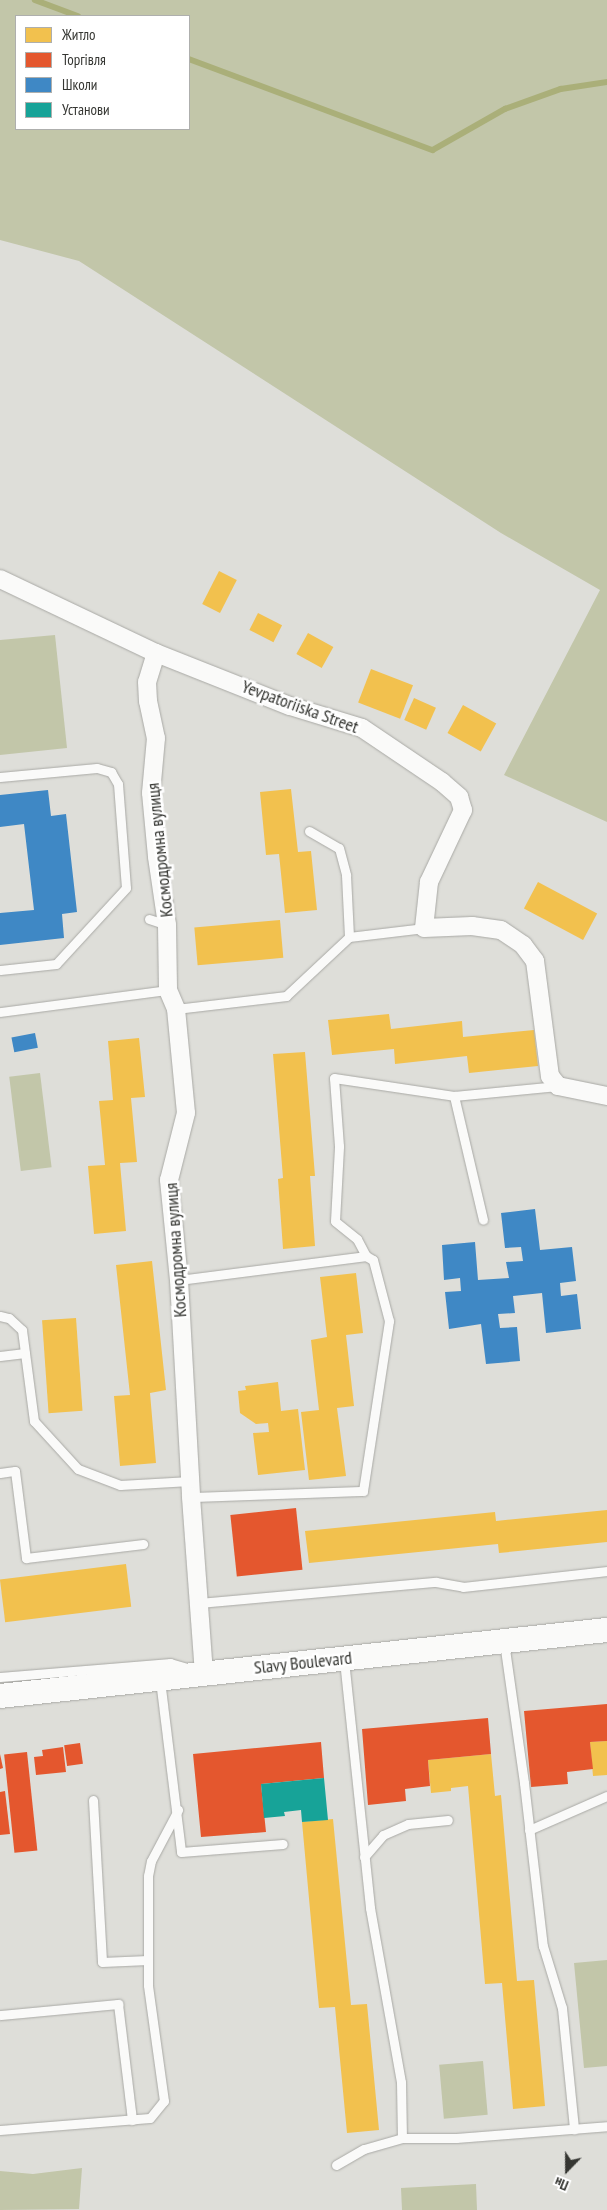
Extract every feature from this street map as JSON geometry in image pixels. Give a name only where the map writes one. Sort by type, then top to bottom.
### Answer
[{"type":"street","name":"Yevpatoriiska Street","points":[[0,579],[156,653],[290,706],[362,728],[442,782],[459,797],[463,810],[429,882],[424,928]]},
{"type":"street","name":"Космодромна вулиця","points":[[156,653],[147,682],[148,701],[156,738],[151,793],[167,925],[168,990],[176,1009],[186,1113],[169,1180],[179,1280],[190,1489],[204,1674]]},
{"type":"street","points":[[424,928],[472,926],[501,930],[523,945],[535,960],[550,1076],[558,1086],[607,1096]]},
{"type":"street","name":"Slavy Boulevard","points":[[0,1696],[607,1630]]},
{"type":"lane","points":[[0,777],[97,768],[111,772],[118,784],[126,888],[56,964],[0,970]]},
{"type":"lane","points":[[309,831],[339,848],[346,874],[349,938]]},
{"type":"lane","points":[[149,919],[167,925]]},
{"type":"lane","points":[[176,1009],[286,996],[349,938],[424,928]]},
{"type":"lane","points":[[0,1012],[168,990]]},
{"type":"lane","points":[[0,1316],[9,1318],[22,1330],[34,1421],[78,1469],[120,1485],[190,1489],[363,1491],[389,1321],[373,1260],[366,1256],[357,1239],[335,1221],[339,1146],[334,1078],[454,1096],[558,1086]]},
{"type":"lane","points":[[454,1096],[483,1220]]},
{"type":"lane","points":[[179,1280],[366,1256]]},
{"type":"lane","points":[[0,1356],[25,1353]]},
{"type":"lane","points":[[0,1473],[15,1471],[26,1558],[143,1544]]},
{"type":"lane","points":[[199,1603],[436,1582],[463,1587],[607,1571]]},
{"type":"lane","points":[[504,1642],[543,1946],[562,2008],[574,2129]]},
{"type":"lane","points":[[344,1659],[370,1908],[401,2082],[402,2138]]},
{"type":"lane","points":[[0,1677],[170,1663],[204,1674]]},
{"type":"lane","points":[[160,1678],[182,1852],[283,1844]]},
{"type":"lane","points":[[529,1830],[607,1796]]},
{"type":"lane","points":[[93,1800],[102,1962],[148,1960]]},
{"type":"lane","points":[[0,2130],[150,2118],[164,2100],[148,1985],[148,1876],[151,1861],[178,1810]]},
{"type":"lane","points":[[364,1857],[383,1835],[392,1831],[408,1824],[448,1820]]},
{"type":"lane","points":[[0,2015],[118,2004],[132,2120]]},
{"type":"lane","points":[[336,2165],[364,2149],[402,2138],[456,2138],[607,2126]]},
{"type":"green space","points":[[0,0],[607,0],[607,822],[504,775],[600,590],[501,533],[79,261],[0,240]]},
{"type":"green space","points":[[55,635],[67,748],[0,755],[0,640]]},
{"type":"green space","points":[[40,1073],[52,1167],[21,1171],[9,1077]]},
{"type":"green space","points":[[607,1960],[607,2066],[584,2068],[574,1963]]},
{"type":"green space","points":[[483,2061],[488,2115],[444,2119],[439,2065]]},
{"type":"green space","points":[[82,2168],[79,2209],[0,2210],[0,2171],[33,2174]]},
{"type":"green space","points":[[476,2184],[477,2210],[402,2210],[401,2188]]},
{"type":"building: Житло","points":[[219,571],[237,580],[220,613],[202,604]]},
{"type":"building: Житло","points":[[258,613],[282,625],[273,642],[249,630]]},
{"type":"building: Житло","points":[[308,633],[333,647],[322,668],[296,654]]},
{"type":"building: Житло","points":[[371,669],[413,685],[400,719],[358,703]]},
{"type":"building: Житло","points":[[414,698],[436,708],[426,730],[404,720]]},
{"type":"building: Житло","points":[[463,705],[496,723],[481,751],[447,733]]},
{"type":"building: Житло","points":[[291,789],[298,852],[311,851],[317,910],[285,913],[279,854],[266,855],[260,792]]},
{"type":"building: Житло","points":[[538,882],[597,913],[583,940],[524,908]]},
{"type":"building: Житло","points":[[280,920],[283,958],[198,965],[194,927]]},
{"type":"building: Житло","points":[[389,1014],[391,1029],[462,1021],[463,1037],[534,1030],[538,1066],[469,1073],[467,1056],[395,1064],[394,1049],[332,1055],[328,1020]]},
{"type":"building: Житло","points":[[139,1038],[145,1097],[131,1098],[137,1162],[120,1163],[126,1231],[94,1234],[88,1166],[105,1165],[99,1101],[113,1100],[108,1041]]},
{"type":"building: Житло","points":[[305,1052],[315,1176],[310,1176],[315,1246],[283,1249],[278,1179],[283,1178],[273,1054]]},
{"type":"building: Житло","points":[[152,1261],[166,1390],[150,1393],[156,1463],[120,1466],[114,1396],[130,1395],[116,1265]]},
{"type":"building: Житло","points":[[356,1273],[363,1333],[346,1335],[354,1406],[337,1408],[346,1476],[309,1480],[301,1412],[319,1410],[311,1340],[327,1337],[320,1277]]},
{"type":"building: Житло","points":[[76,1318],[82,1411],[49,1413],[42,1320]]},
{"type":"building: Житло","points":[[278,1382],[281,1411],[298,1409],[305,1470],[258,1475],[253,1433],[269,1432],[268,1423],[256,1424],[240,1413],[238,1391],[246,1390],[245,1386]]},
{"type":"building: Житло","points":[[607,1510],[607,1542],[499,1553],[498,1544],[309,1563],[305,1531],[495,1512],[496,1521]]},
{"type":"building: Житло","points":[[126,1564],[131,1607],[5,1622],[0,1579]]},
{"type":"building: Житло","points":[[607,1741],[607,1775],[593,1776],[590,1742]]},
{"type":"building: Житло","points":[[491,1754],[495,1796],[501,1795],[517,1981],[534,1980],[545,2106],[513,2109],[502,1983],[485,1984],[468,1786],[451,1788],[451,1791],[431,1793],[428,1760]]},
{"type":"building: Житло","points":[[333,1819],[351,2005],[367,2004],[379,2130],[347,2133],[335,2007],[319,2008],[302,1822]]},
{"type":"building: Торгівля","points":[[296,1508],[302,1570],[237,1577],[230,1515]]},
{"type":"building: Торгівля","points":[[607,1704],[607,1741],[590,1742],[593,1769],[567,1772],[568,1784],[531,1787],[524,1711]]},
{"type":"building: Торгівля","points":[[488,1718],[491,1754],[428,1760],[430,1786],[405,1789],[406,1801],[368,1805],[362,1729]]},
{"type":"building: Торгівля","points":[[321,1742],[324,1778],[261,1784],[266,1832],[201,1837],[193,1754]]},
{"type":"building: Торгівля","points":[[80,1743],[83,1764],[67,1766],[64,1745]]},
{"type":"building: Торгівля","points":[[63,1747],[66,1772],[36,1775],[34,1757],[43,1756],[42,1750]]},
{"type":"building: Торгівля","points":[[27,1752],[37,1850],[14,1853],[4,1754]]},
{"type":"building: Торгівля","points":[[0,1754],[3,1768],[0,1769]]},
{"type":"building: Торгівля","points":[[5,1791],[10,1834],[0,1835],[0,1792]]},
{"type":"building: Школи","points":[[48,790],[51,816],[66,814],[77,912],[62,914],[64,938],[0,945],[0,913],[34,910],[24,824],[0,827],[0,795]]},
{"type":"building: Школи","points":[[35,1033],[38,1048],[14,1052],[11,1038]]},
{"type":"building: Школи","points":[[535,1209],[540,1250],[572,1247],[576,1281],[560,1283],[561,1296],[577,1294],[581,1329],[546,1333],[542,1293],[513,1296],[515,1313],[498,1314],[500,1328],[517,1327],[520,1361],[486,1364],[481,1324],[449,1329],[445,1292],[461,1291],[460,1278],[444,1280],[442,1245],[475,1242],[478,1280],[509,1278],[506,1262],[523,1261],[521,1247],[505,1248],[501,1213]]},
{"type":"building: Установи","points":[[324,1778],[328,1820],[302,1822],[301,1810],[284,1812],[285,1816],[264,1818],[261,1784]]},
{"type":"waterway","points":[[35,0],[75,15]]},
{"type":"waterway","points":[[190,59],[433,150],[505,109],[561,89],[607,82]]}]
